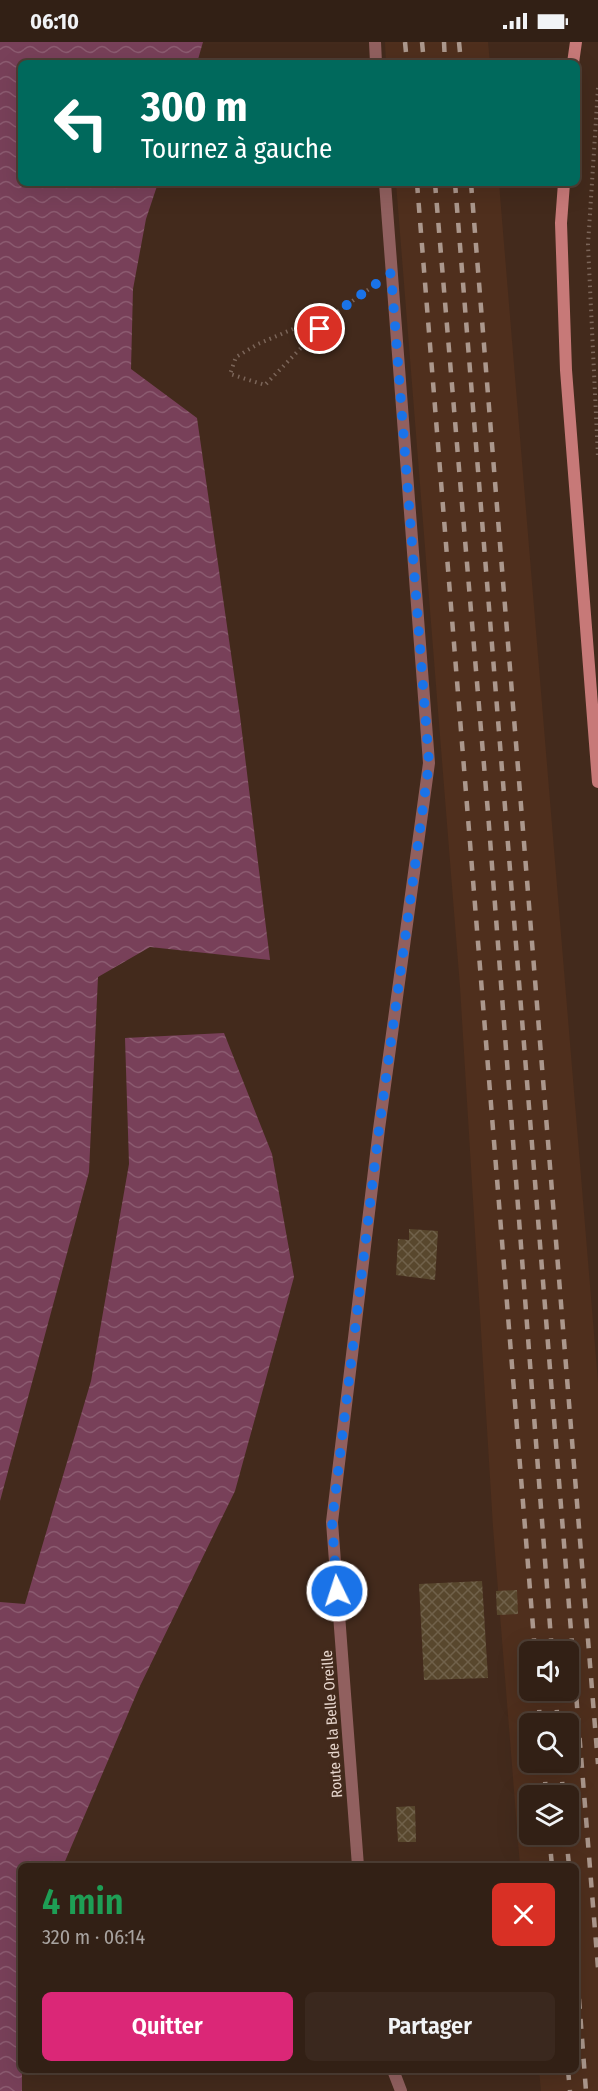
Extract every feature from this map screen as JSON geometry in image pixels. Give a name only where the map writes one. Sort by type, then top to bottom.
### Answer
[{"type":"main road","points":[[573,60],[576,42]]},
{"type":"main road","points":[[564,186],[561,223],[566,370],[598,782]]},
{"type":"street","points":[[375,42],[376,60]]},
{"type":"street","name":"Route de la Belle Oreille","points":[[358,1863],[332,1522],[379,1129],[429,763],[385,186]]},
{"type":"street","points":[[394,2073],[401,2091]]},
{"type":"path","points":[[598,88],[588,245],[598,457]]},
{"type":"path","points":[[293,329],[258,344],[236,357],[230,374],[265,385],[333,315],[391,273]]},
{"type":"shaded area","points":[[385,42],[488,42],[490,60],[386,60]]},
{"type":"shaded area","points":[[396,186],[499,186],[598,1382],[598,2091],[541,2091],[539,2073],[579,2073],[579,1863],[520,1863],[493,1527],[460,987]]},
{"type":"water","points":[[0,42],[203,42],[198,60],[18,60],[18,186],[157,186],[146,219],[133,289],[131,369],[197,418],[240,716],[270,960],[150,947],[98,977],[89,1172],[0,1501]]},
{"type":"water","points":[[224,1033],[272,1154],[294,1277],[235,1491],[139,1688],[64,1863],[18,1863],[18,2073],[22,2073],[22,2091],[0,2091],[0,1602],[25,1604],[91,1381],[129,1164],[125,1038]]},
{"type":"building","points":[[409,1229],[438,1231],[435,1280],[396,1275],[398,1239],[409,1240]]},
{"type":"building","points":[[482,1581],[488,1678],[424,1680],[419,1584]]},
{"type":"building","points":[[517,1590],[518,1614],[497,1615],[496,1591]]},
{"type":"building","points":[[415,1806],[416,1842],[398,1842],[396,1807]]},
{"type":"railway","points":[[405,42],[407,60]]},
{"type":"railway","points":[[422,42],[424,60]]},
{"type":"railway","points":[[444,42],[445,60]]},
{"type":"railway","points":[[459,42],[461,60]]},
{"type":"railway","points":[[417,186],[534,1641]]},
{"type":"railway","points":[[435,186],[488,813],[551,1641]]},
{"type":"railway","points":[[455,186],[598,1968]]},
{"type":"railway","points":[[471,186],[598,1764]]},
{"type":"railway","points":[[539,1701],[539,1713]]},
{"type":"railway","points":[[556,1701],[557,1713]]},
{"type":"railway","points":[[545,1773],[545,1785]]},
{"type":"railway","points":[[562,1773],[562,1785]]},
{"type":"railway","points":[[550,1845],[552,1863]]},
{"type":"railway","points":[[567,1845],[569,1863]]},
{"type":"railway","points":[[579,1999],[586,2091]]},
{"type":"railway","points":[[568,2073],[570,2091]]},
{"type":"route","points":[[320,329],[333,315],[391,273],[429,763],[379,1129],[332,1522],[337,1591]]}]
